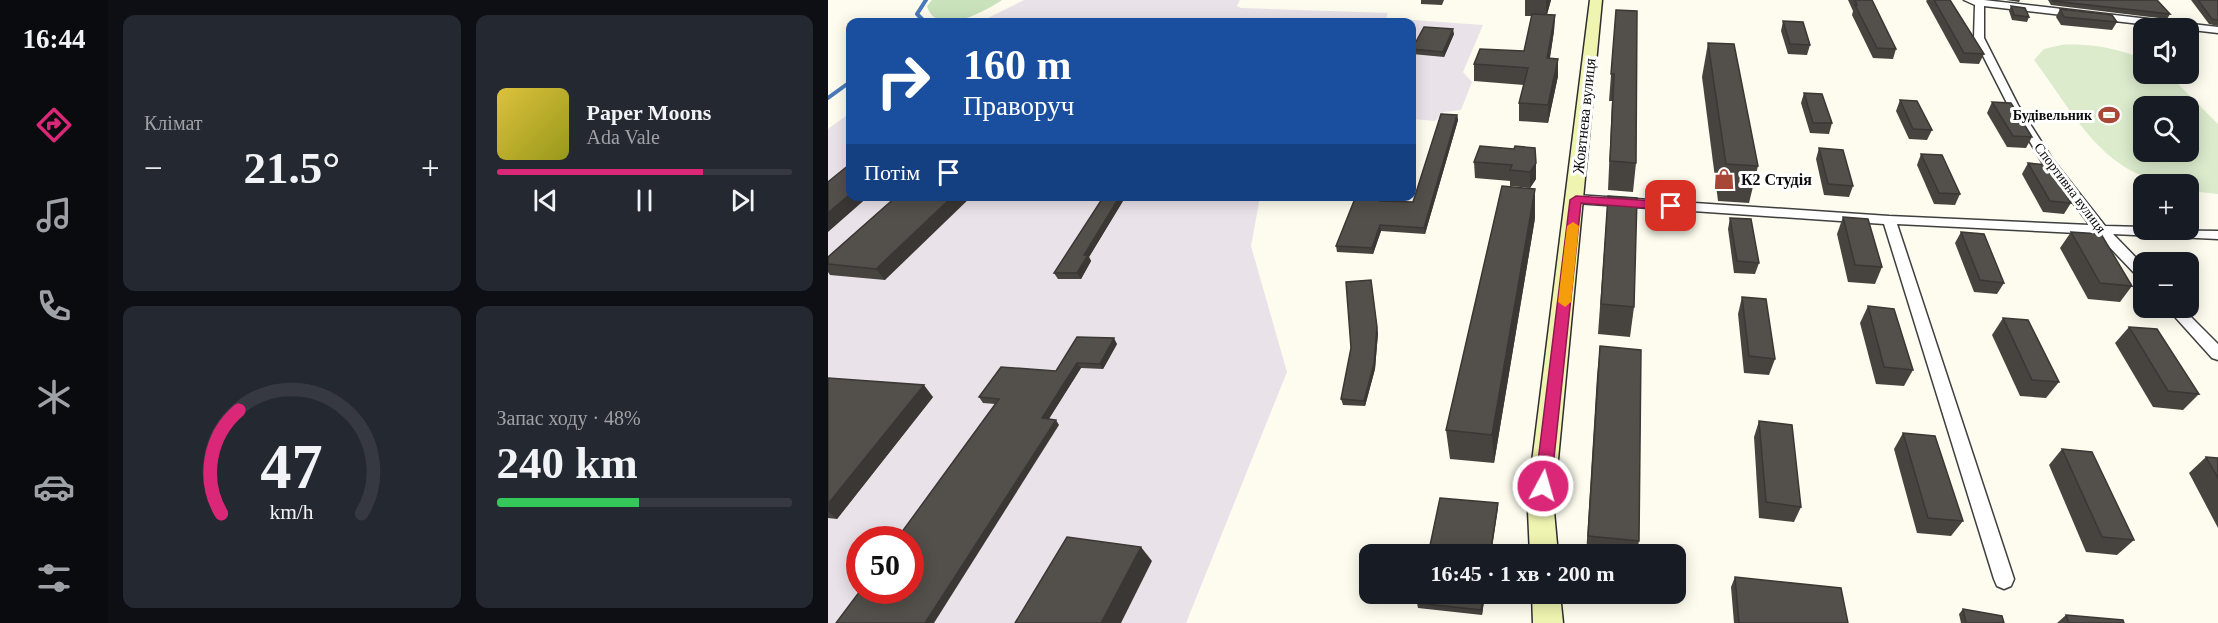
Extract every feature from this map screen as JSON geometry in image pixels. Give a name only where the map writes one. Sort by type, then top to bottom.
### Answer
[{"type":"main road","name":"Жовтнева вулиця","points":[[1543,544],[1540,511],[1576,200],[1596,0]]},
{"type":"main road","points":[[1547,604],[1548,623]]},
{"type":"street","points":[[1976,1],[2218,30]]},
{"type":"street","name":"Спортивна вулиця","points":[[1976,1],[1979,38],[2013,105],[2048,162],[2101,230],[2133,263]]},
{"type":"street","points":[[1576,200],[1889,220],[2218,235]]},
{"type":"street","points":[[1889,220],[2004,579]]},
{"type":"street","points":[[2184,318],[2218,354]]},
{"type":"shaded area","points":[[1024,0],[1240,0],[1237,6],[1241,8],[1388,13],[1386,18],[988,18]]},
{"type":"shaded area","points":[[1416,20],[1483,25],[1463,72],[1472,82],[1461,110],[1444,112],[1435,121],[1416,119]]},
{"type":"shaded area","points":[[846,116],[846,201],[1259,201],[1251,246],[1287,372],[1186,623],[828,623],[828,129]]},
{"type":"green space","points":[[932,0],[1002,0],[966,18],[936,18],[927,6]]},
{"type":"green space","name":"Будівельник","points":[[2061,45],[2103,47],[2133,56],[2133,84],[2178,84],[2190,96],[2133,96],[2133,162],[2199,162],[2199,105],[2218,124],[2218,194],[2199,192],[2199,174],[2139,174],[2115,160],[2080,125],[2034,60],[2044,49]]},
{"type":"building","points":[[1855,0],[1872,0],[1896,49],[1877,48],[1855,5],[1857,5]]},
{"type":"building","points":[[1934,0],[1950,0],[1984,54],[1964,53]]},
{"type":"building","points":[[2157,0],[2170,14],[2053,1]]},
{"type":"building","points":[[2198,0],[2218,0],[2218,20],[2212,19]]},
{"type":"building","points":[[2011,6],[2025,8],[2029,17],[2014,15]]},
{"type":"building","points":[[2060,9],[2112,15],[2117,22],[2064,17]]},
{"type":"building","points":[[1616,10],[1637,11],[1636,163],[1610,161],[1614,74],[1611,74]]},
{"type":"building","points":[[1532,14],[1555,15],[1547,58],[1558,59],[1548,105],[1519,103],[1528,68],[1474,64],[1480,49],[1524,51]]},
{"type":"building","points":[[1783,21],[1803,22],[1810,45],[1790,44]]},
{"type":"building","points":[[1424,27],[1453,29],[1443,52],[1416,49],[1416,42]]},
{"type":"building","points":[[1708,43],[1734,44],[1758,166],[1726,164]]},
{"type":"building","points":[[1804,93],[1822,94],[1832,123],[1813,123]]},
{"type":"building","points":[[1900,100],[1917,101],[1932,130],[1913,129]]},
{"type":"building","points":[[1992,102],[2011,103],[2032,137],[2013,136]]},
{"type":"building","points":[[1441,114],[1457,115],[1424,228],[1380,225],[1372,248],[1336,246],[1354,201],[1413,202],[1416,201],[1416,193]]},
{"type":"building","points":[[1480,146],[1535,148],[1536,163],[1530,172],[1510,170],[1512,165],[1474,162]]},
{"type":"building","points":[[1819,148],[1843,150],[1853,186],[1828,184]]},
{"type":"building","points":[[1921,154],[1942,155],[1960,194],[1939,193]]},
{"type":"building","points":[[2028,163],[2048,165],[2071,203],[2050,201]]},
{"type":"building","points":[[846,167],[846,197],[828,213],[828,182]]},
{"type":"building","points":[[1502,186],[1535,189],[1492,435],[1446,430]]},
{"type":"building","points":[[1608,196],[1637,198],[1634,307],[1601,304]]},
{"type":"building","points":[[891,201],[948,201],[876,269],[828,264],[828,257]]},
{"type":"building","points":[[1101,201],[1117,201],[1084,255],[1088,255],[1077,273],[1054,273]]},
{"type":"building","points":[[1843,217],[1868,219],[1882,267],[1855,265]]},
{"type":"building","points":[[1730,218],[1751,219],[1759,263],[1737,261]]},
{"type":"building","points":[[1961,232],[1984,234],[2004,283],[1980,280]]},
{"type":"building","points":[[2071,232],[2101,234],[2132,286],[2100,283]]},
{"type":"building","points":[[1371,280],[1377,327],[1374,364],[1364,401],[1341,399],[1351,348],[1346,282]]},
{"type":"building","points":[[1742,297],[1766,299],[1775,359],[1749,356]]},
{"type":"building","points":[[1868,306],[1894,309],[1913,370],[1884,367]]},
{"type":"building","points":[[2003,318],[2028,320],[2059,382],[2032,380]]},
{"type":"building","points":[[2129,327],[2157,329],[2199,394],[2168,391]]},
{"type":"building","points":[[1077,337],[1114,338],[1100,364],[1077,363],[1042,418],[1056,420],[925,623],[836,623],[850,604],[924,604],[924,526],[906,526],[999,399],[979,397],[1001,367],[1056,371]]},
{"type":"building","points":[[1600,346],[1641,350],[1639,541],[1588,536]]},
{"type":"building","points":[[828,378],[924,385],[828,504]]},
{"type":"building","points":[[1759,421],[1792,425],[1801,507],[1766,502]]},
{"type":"building","points":[[1903,433],[1935,436],[1963,521],[1928,518]]},
{"type":"building","points":[[2062,449],[2092,452],[2134,540],[2102,537]]},
{"type":"building","points":[[2206,457],[2218,458],[2218,478]]},
{"type":"building","points":[[1440,498],[1498,503],[1492,544],[1430,544]]},
{"type":"building","points":[[1067,537],[1141,547],[1101,623],[1015,623]]},
{"type":"building","points":[[1735,577],[1841,588],[1848,623],[1739,623]]},
{"type":"building","points":[[1426,604],[1482,604],[1481,610]]},
{"type":"building","points":[[1963,609],[2002,616],[2004,623],[1966,623]]},
{"type":"building","points":[[2066,615],[2123,620],[2124,623],[2069,623]]},
{"type":"waterway","points":[[921,18],[917,14],[926,0]]},
{"type":"waterway","points":[[828,98],[846,85]]},
{"type":"slow traffic","points":[[1565,302],[1573,226]]},
{"type":"place","name":"Будівельник","points":[[2109,115]]},
{"type":"place","name":"К2 Студiя","points":[[1724,179]]},
{"type":"route","points":[[1543,486],[1576,200],[1671,206]]}]
